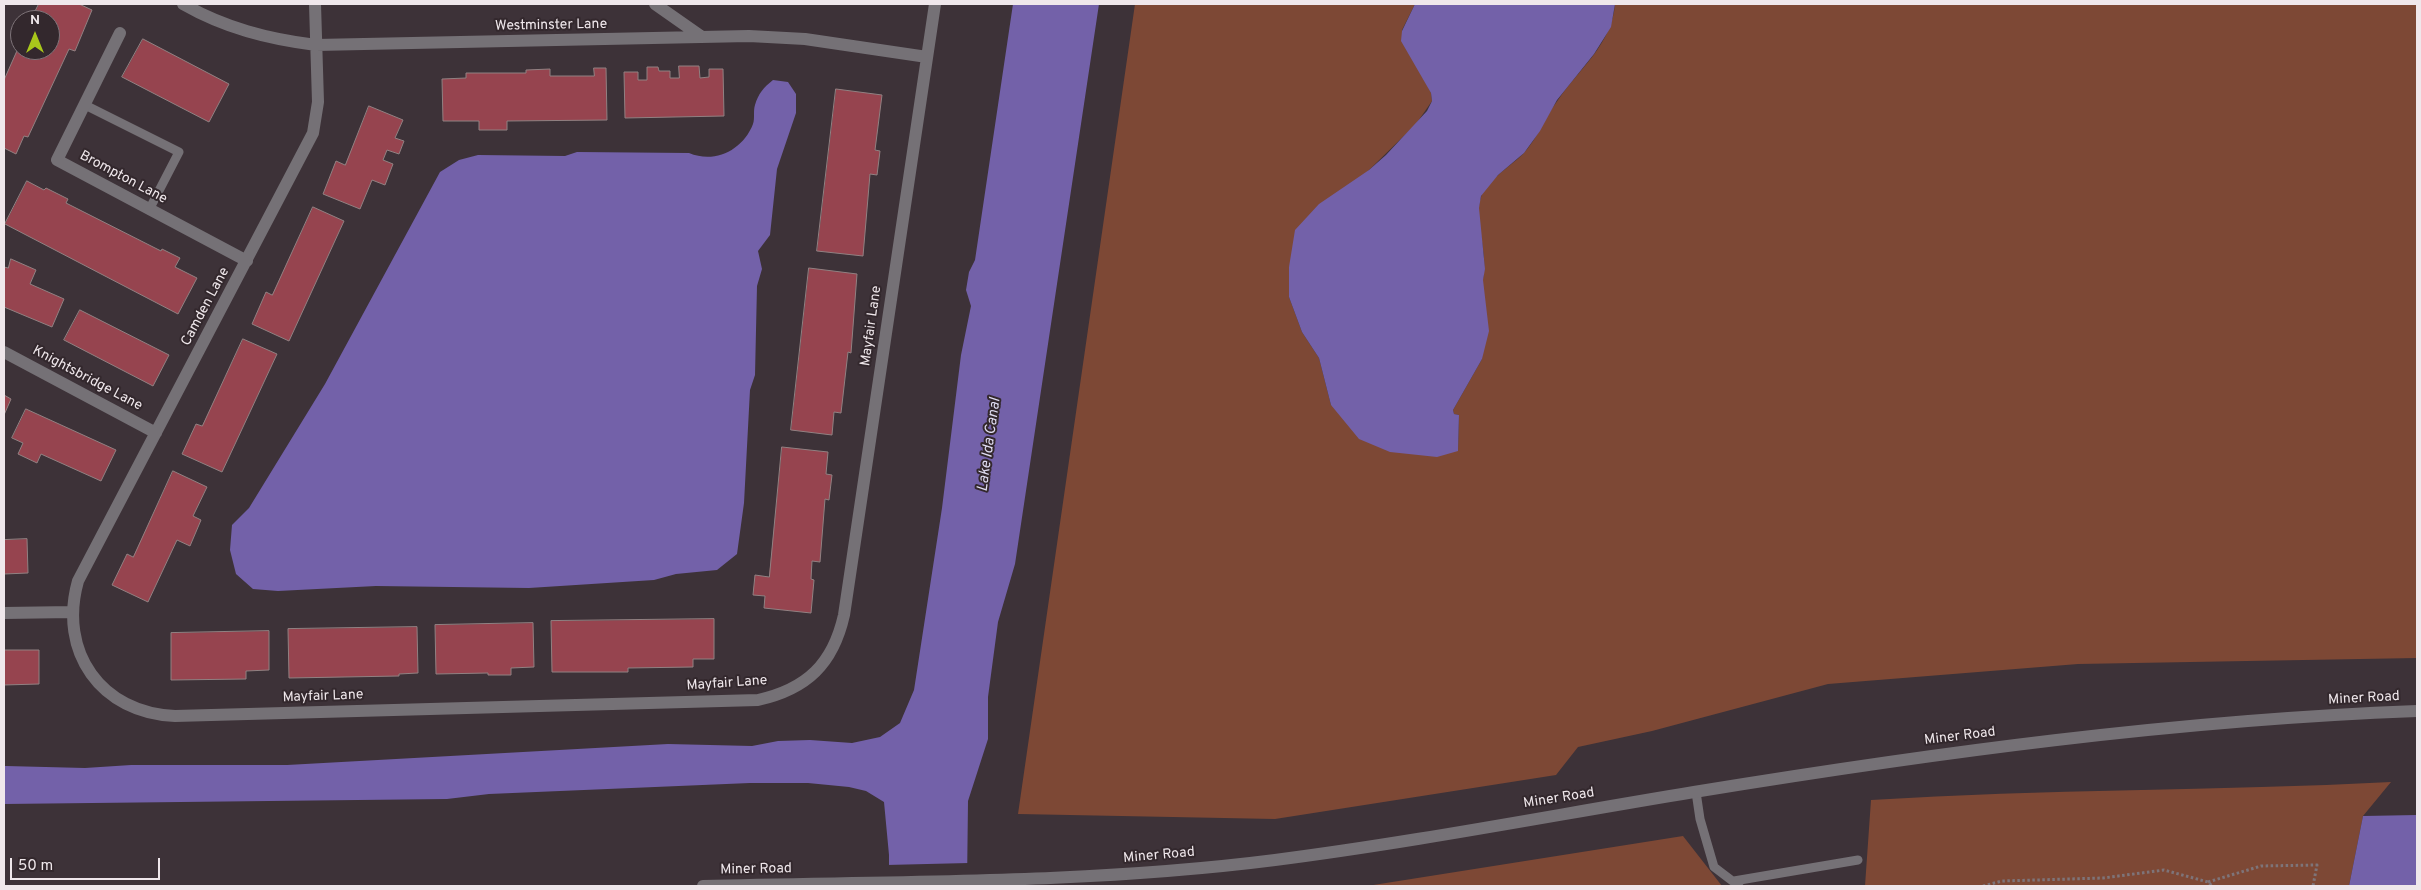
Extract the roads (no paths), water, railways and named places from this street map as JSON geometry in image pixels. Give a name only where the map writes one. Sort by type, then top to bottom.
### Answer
[{"type":"street","name":"Westminster Lane","points":[[183,4],[205,16],[232,27],[274,40],[316,46],[749,36],[805,40],[927,58]]},
{"type":"street","name":"Camden Lane","points":[[72,612],[78,581],[314,133],[318,102],[315,4]]},
{"type":"street","points":[[656,4],[702,37]]},
{"type":"street","name":"Mayfair Lane","points":[[72,612],[74,636],[78,652],[91,675],[115,698],[144,712],[160,716],[758,700],[789,691],[803,682],[816,672],[835,646],[844,615],[935,4]]},
{"type":"street","name":"Brompton Lane","points":[[120,33],[57,160],[247,261]]},
{"type":"street","name":"Knightsbridge Lane","points":[[4,352],[156,432]]},
{"type":"street","points":[[4,613],[72,612]]},
{"type":"street","name":"Miner Road","points":[[703,886],[1125,874],[1273,860],[1915,758],[2157,729],[2292,718],[2417,711]]},
{"type":"lane","points":[[85,105],[179,152],[149,210]]},
{"type":"lane","points":[[1696,792],[1700,819],[1714,867],[1736,883],[1858,860]]},
{"type":"water","name":"Lake Ida Canal","points":[[1013,4],[1099,4],[1015,564],[998,622],[988,697],[988,739],[968,801],[967,886],[889,886],[889,855],[884,802],[866,791],[849,787],[808,783],[750,783],[489,794],[447,799],[4,804],[4,766],[85,768],[131,765],[287,765],[668,744],[752,746],[778,741],[810,740],[852,743],[880,737],[900,723],[914,690],[942,508],[961,355],[971,306],[966,290],[969,272],[975,260]]},
{"type":"water","points":[[1415,4],[1615,4],[1611,27],[1594,54],[1557,100],[1540,131],[1524,153],[1498,175],[1481,196],[1479,208],[1485,269],[1483,280],[1489,331],[1482,359],[1453,410],[1454,414],[1459,415],[1458,451],[1437,457],[1390,452],[1359,439],[1331,405],[1319,358],[1302,332],[1289,297],[1289,267],[1295,230],[1319,204],[1369,170],[1386,155],[1427,111],[1432,101],[1431,93],[1401,41],[1402,31]]},
{"type":"water","points":[[773,80],[788,82],[796,94],[796,113],[777,169],[770,235],[758,251],[762,269],[757,286],[755,375],[750,390],[744,503],[737,554],[717,570],[676,574],[654,580],[529,588],[376,586],[278,591],[253,589],[236,574],[230,550],[232,525],[249,508],[325,384],[440,172],[459,160],[478,155],[565,156],[577,152],[689,153],[699,156],[718,156],[735,148],[748,133],[753,124],[754,107],[758,97]]},
{"type":"water","points":[[2417,815],[2417,886],[2349,886],[2363,816]]}]
